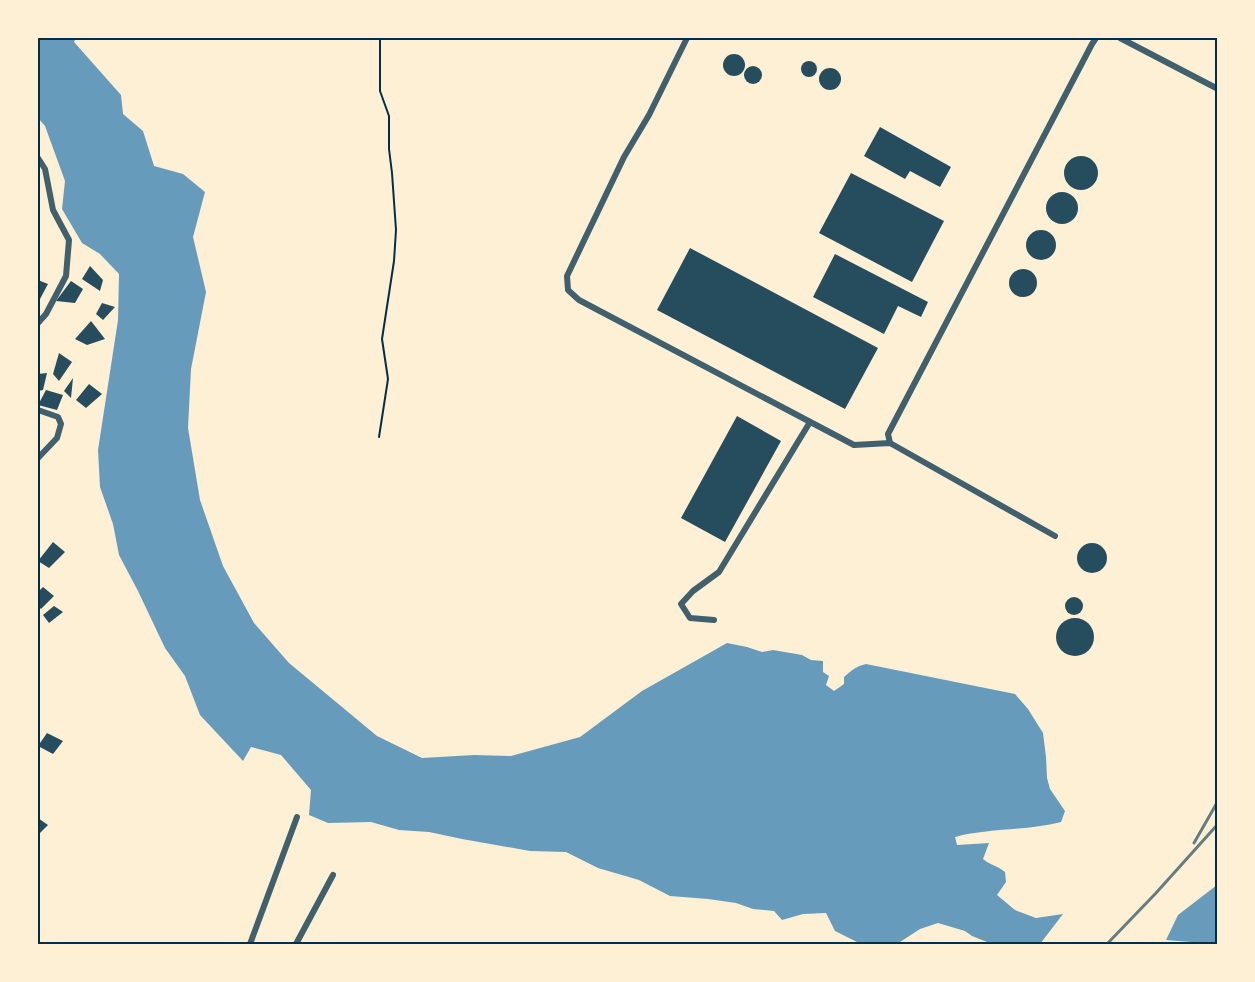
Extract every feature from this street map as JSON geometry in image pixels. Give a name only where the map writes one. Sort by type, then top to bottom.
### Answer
[{"type":"street","points":[[687,38],[649,115],[624,157],[567,276],[568,290],[579,300],[854,445],[890,443],[1055,536]]},
{"type":"street","points":[[890,443],[888,434],[1096,38]]},
{"type":"street","points":[[1120,38],[1218,89]]},
{"type":"street","points":[[38,158],[45,169],[53,210],[69,240],[66,276],[46,314],[38,323]]},
{"type":"street","points":[[38,410],[58,417],[61,424],[57,438],[38,458]]},
{"type":"street","points":[[714,620],[690,618],[681,604],[693,591],[719,572],[810,422]]},
{"type":"street","points":[[250,945],[297,817]]},
{"type":"street","points":[[296,945],[333,875]]},
{"type":"path","points":[[379,437],[388,379],[382,339],[394,261],[396,230],[389,149],[389,116],[380,91],[380,38]]},
{"type":"water","points":[[38,38],[76,38],[74,42],[121,95],[123,114],[143,131],[154,166],[183,174],[205,192],[193,237],[206,292],[191,369],[188,428],[200,500],[223,566],[254,623],[289,663],[377,736],[422,758],[474,755],[511,756],[580,737],[642,691],[727,643],[762,652],[773,650],[823,661],[823,672],[829,676],[826,685],[834,691],[844,684],[844,677],[856,667],[866,664],[1015,694],[1028,709],[1043,733],[1050,789],[1065,811],[1061,822],[955,837],[957,845],[989,843],[983,859],[1005,872],[1006,882],[997,895],[1015,910],[1036,918],[1063,914],[1040,944],[992,944],[965,931],[938,923],[920,929],[897,944],[859,943],[835,931],[826,913],[803,914],[782,920],[774,911],[753,909],[736,903],[670,896],[639,880],[598,868],[566,852],[530,851],[429,832],[399,830],[371,822],[328,823],[309,815],[311,790],[281,755],[251,747],[243,761],[200,715],[185,676],[165,648],[119,555],[113,524],[100,487],[98,450],[118,320],[119,274],[100,254],[82,243],[62,209],[65,181],[45,126],[38,118]]},
{"type":"water","points":[[1217,885],[1217,944],[1166,940],[1178,915]]},
{"type":"building","points":[[734,54],[742,57],[745,65],[742,73],[734,76],[726,73],[723,65],[726,57]]},
{"type":"building","points":[[806,61],[812,61],[817,69],[815,75],[806,77],[801,72],[801,66]]},
{"type":"building","points":[[749,66],[757,66],[762,71],[760,82],[749,84],[744,79],[744,71]]},
{"type":"building","points":[[830,68],[838,71],[841,79],[838,87],[830,90],[822,87],[819,79],[822,71]]},
{"type":"building","points":[[880,127],[951,167],[940,187],[910,171],[905,179],[864,156]]},
{"type":"building","points":[[1081,156],[1093,161],[1098,173],[1093,185],[1081,190],[1069,185],[1064,173],[1069,161]]},
{"type":"building","points":[[851,173],[944,221],[912,282],[819,233]]},
{"type":"building","points":[[1062,192],[1073,197],[1078,208],[1073,219],[1062,224],[1051,219],[1046,208],[1051,197]]},
{"type":"building","points":[[1041,230],[1052,234],[1056,245],[1052,256],[1041,260],[1030,256],[1026,245],[1030,234]]},
{"type":"building","points":[[690,248],[878,348],[845,409],[657,310]]},
{"type":"building","points":[[835,254],[928,302],[921,317],[898,306],[884,334],[813,297]]},
{"type":"building","points":[[90,266],[103,280],[100,291],[82,279]]},
{"type":"building","points":[[1023,269],[1033,273],[1037,283],[1033,293],[1023,297],[1013,293],[1009,283],[1013,273]]},
{"type":"building","points":[[38,280],[48,284],[40,299],[38,298]]},
{"type":"building","points":[[71,281],[83,289],[75,303],[56,301]]},
{"type":"building","points":[[102,303],[115,307],[103,320],[96,314]]},
{"type":"building","points":[[91,321],[105,339],[87,345],[75,339]]},
{"type":"building","points":[[59,353],[72,362],[59,381],[53,374]]},
{"type":"building","points":[[47,373],[43,390],[38,391],[38,374]]},
{"type":"building","points":[[73,378],[71,398],[64,391]]},
{"type":"building","points":[[89,384],[102,394],[86,408],[76,400]]},
{"type":"building","points":[[46,390],[63,395],[57,410],[38,405]]},
{"type":"building","points":[[737,416],[781,441],[725,542],[681,518]]},
{"type":"building","points":[[53,542],[65,552],[49,568],[38,561]]},
{"type":"building","points":[[1092,543],[1098,544],[1106,552],[1106,564],[1098,572],[1092,573],[1086,572],[1078,564],[1077,558],[1078,552],[1086,544]]},
{"type":"building","points":[[43,587],[54,596],[41,609],[38,606],[38,592]]},
{"type":"building","points":[[1074,597],[1080,600],[1083,606],[1080,612],[1074,615],[1068,612],[1065,606],[1068,600]]},
{"type":"building","points":[[54,606],[63,612],[49,623],[43,615]]},
{"type":"building","points":[[1075,618],[1089,623],[1094,637],[1089,651],[1075,656],[1061,651],[1056,637],[1061,623]]},
{"type":"building","points":[[47,733],[63,741],[53,754],[38,746]]},
{"type":"building","points":[[38,818],[48,825],[38,835]]},
{"type":"railway","points":[[1194,843],[1218,801]]},
{"type":"railway","points":[[1107,944],[1218,824]]}]
